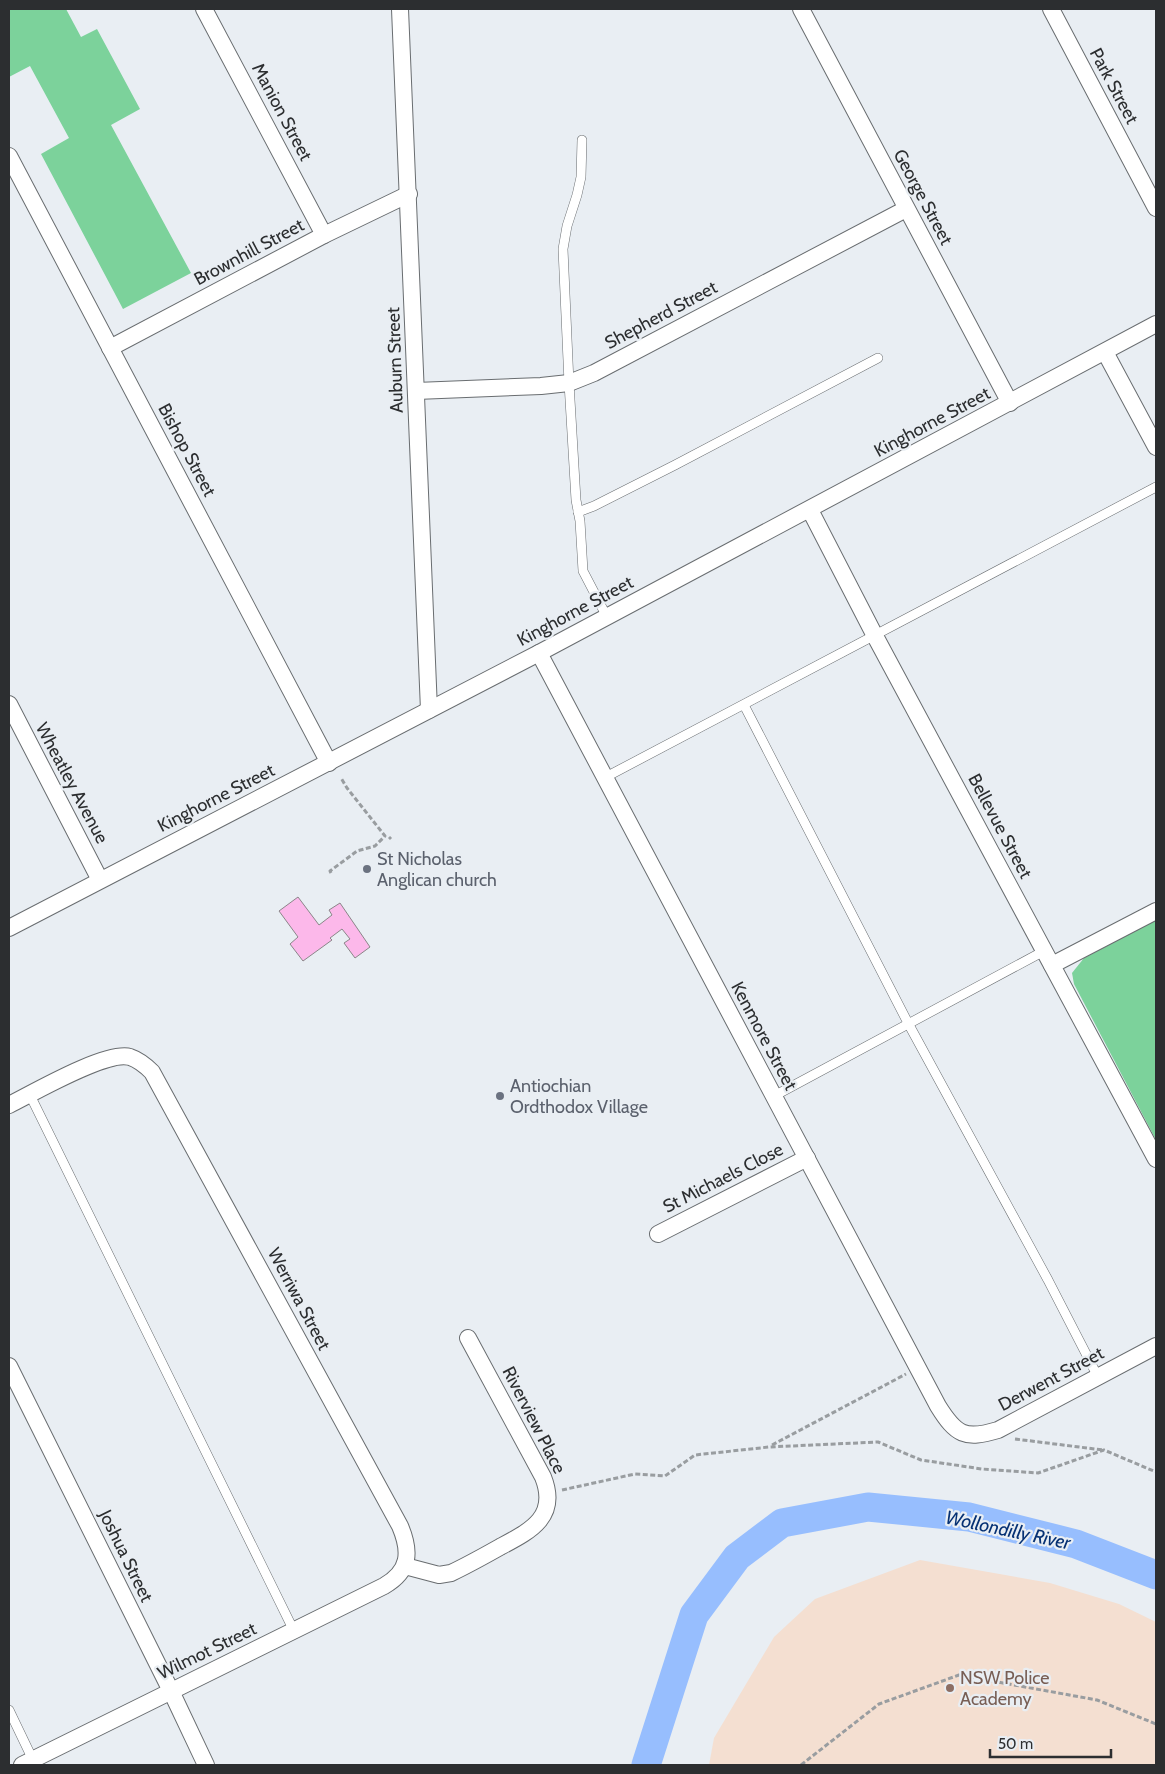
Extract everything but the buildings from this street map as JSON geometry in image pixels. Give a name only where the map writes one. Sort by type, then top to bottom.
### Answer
[{"type":"street","name":"Manion Street","points":[[204,9],[324,235]]},
{"type":"street","name":"Auburn Street","points":[[400,9],[429,710]]},
{"type":"street","name":"George Street","points":[[801,9],[1010,403]]},
{"type":"street","name":"Park Street","points":[[1051,9],[1156,208]]},
{"type":"street","name":"Bishop Street","points":[[9,156],[330,763]]},
{"type":"street","name":"Brownhill Street","points":[[110,348],[324,235],[409,194]]},
{"type":"street","name":"Shepherd Street","points":[[416,391],[541,386],[569,382],[594,373],[906,209]]},
{"type":"street","name":"Kinghorne Street","points":[[9,928],[539,653],[1156,324]]},
{"type":"street","points":[[1105,352],[1156,447]]},
{"type":"street","name":"Bellevue Street","points":[[810,510],[875,636],[1156,1160]]},
{"type":"street","name":"Kenmore Street","points":[[539,653],[918,1368],[949,1423],[962,1433]]},
{"type":"street","name":"Wheatley Avenue","points":[[9,704],[100,880]]},
{"type":"street","points":[[1048,958],[1156,911]]},
{"type":"street","name":"Werriwa Street","points":[[30,1094],[108,1058],[129,1057],[145,1066],[158,1080],[400,1526],[406,1546],[405,1566]]},
{"type":"street","points":[[9,1105],[30,1094]]},
{"type":"street","name":"St Michaels Close","points":[[658,1234],[807,1158]]},
{"type":"street","name":"Riverview Place","points":[[405,1566],[439,1575],[451,1573],[533,1528],[545,1512],[548,1493],[543,1477],[468,1338]]},
{"type":"street","name":"Derwent Street","points":[[962,1433],[980,1435],[998,1430],[1156,1346]]},
{"type":"street","name":"Joshua Street","points":[[9,1366],[206,1765]]},
{"type":"street","name":"Wilmot Street","points":[[28,1762],[384,1586],[393,1581],[405,1566]]},
{"type":"lane","points":[[582,140],[581,177],[578,195],[567,226],[563,249],[569,382],[576,500],[583,571],[606,617]]},
{"type":"lane","points":[[578,512],[594,506],[675,465],[878,358]]},
{"type":"lane","points":[[604,778],[1156,487]]},
{"type":"lane","points":[[744,705],[908,1023],[1048,1280],[1098,1377]]},
{"type":"lane","points":[[774,1096],[908,1023],[1048,958]]},
{"type":"lane","points":[[30,1094],[294,1630]]},
{"type":"lane","points":[[9,1710],[28,1762]]},
{"type":"path","points":[[331,873],[330,871],[357,851],[375,846],[386,836],[341,778]]},
{"type":"path","points":[[769,1447],[918,1368]]},
{"type":"path","points":[[1008,1439],[1104,1450],[1156,1472]]},
{"type":"path","points":[[548,1493],[635,1474],[665,1476],[695,1455],[769,1447],[878,1442],[921,1460],[982,1469],[1038,1473],[1104,1450]]},
{"type":"path","points":[[801,1765],[879,1704],[958,1675],[1097,1700],[1156,1724]]},
{"type":"shaded area","name":"NSW Police Academy","points":[[920,1560],[1050,1583],[1119,1604],[1156,1622],[1156,1765],[709,1765],[714,1738],[774,1637],[815,1599]]},
{"type":"green space","points":[[9,9],[66,9],[81,37],[97,29],[140,109],[111,125],[191,273],[123,309],[41,154],[69,138],[30,66],[9,77]]},
{"type":"green space","points":[[1156,920],[1156,1140],[1074,984],[1072,973],[1084,958]]},
{"type":"waterway","name":"Wollondilly River","points":[[646,1765],[694,1615],[737,1557],[782,1523],[868,1507],[969,1517],[1076,1544],[1156,1575]]},
{"type":"place","name":"St Nicholas Anglican church","points":[[367,869]]},
{"type":"place","name":"Antiochian Ordthodox Village","points":[[500,1096]]},
{"type":"place","name":"NSW Police Academy","points":[[950,1688]]}]
